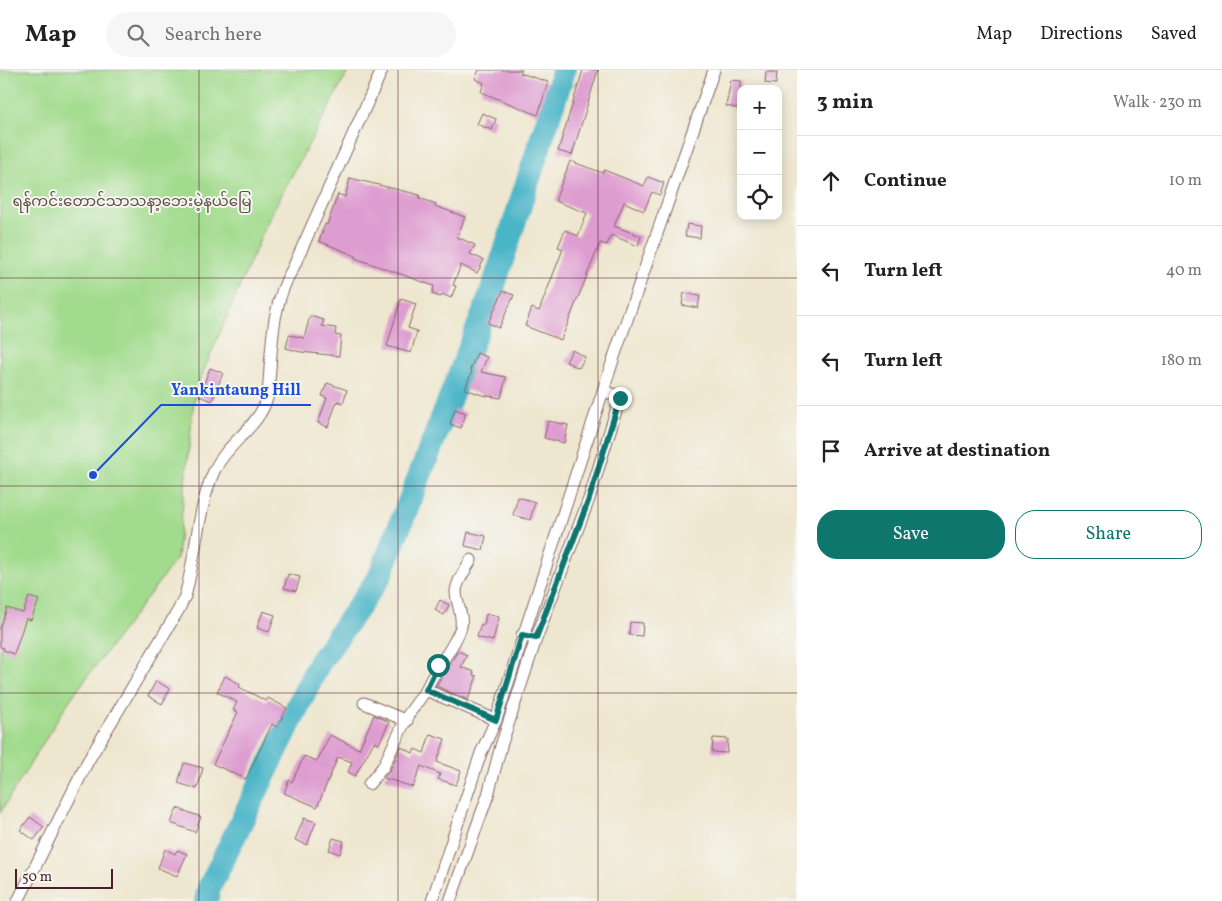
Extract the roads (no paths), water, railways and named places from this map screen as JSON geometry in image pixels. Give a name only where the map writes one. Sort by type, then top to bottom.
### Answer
[{"type":"street","points":[[18,901],[88,762],[185,596],[207,494],[215,470],[228,450],[252,426],[265,408],[268,395],[275,314],[281,290],[293,268],[382,70]]},
{"type":"street","points":[[432,901],[494,744],[714,70]]},
{"type":"street","points":[[450,901],[488,795],[496,720],[591,492],[620,398],[610,393]]},
{"type":"street","points":[[370,784],[383,767],[407,721],[408,715],[426,690],[431,677],[460,629],[461,617],[456,592],[461,577],[471,560]]},
{"type":"street","points":[[426,690],[496,720]]},
{"type":"street","points":[[364,703],[407,721]]},
{"type":"waterway","points":[[206,901],[209,888],[319,663],[380,576],[490,297],[564,70]]},
{"type":"place","name":"Yankintaung Hill","points":[[93,475]]},
{"type":"park label","name":"ရန်ကင်းတောင်သာသနာ့ဘေးမဲ့နယ်မြေ","points":[[132,202]]}]
